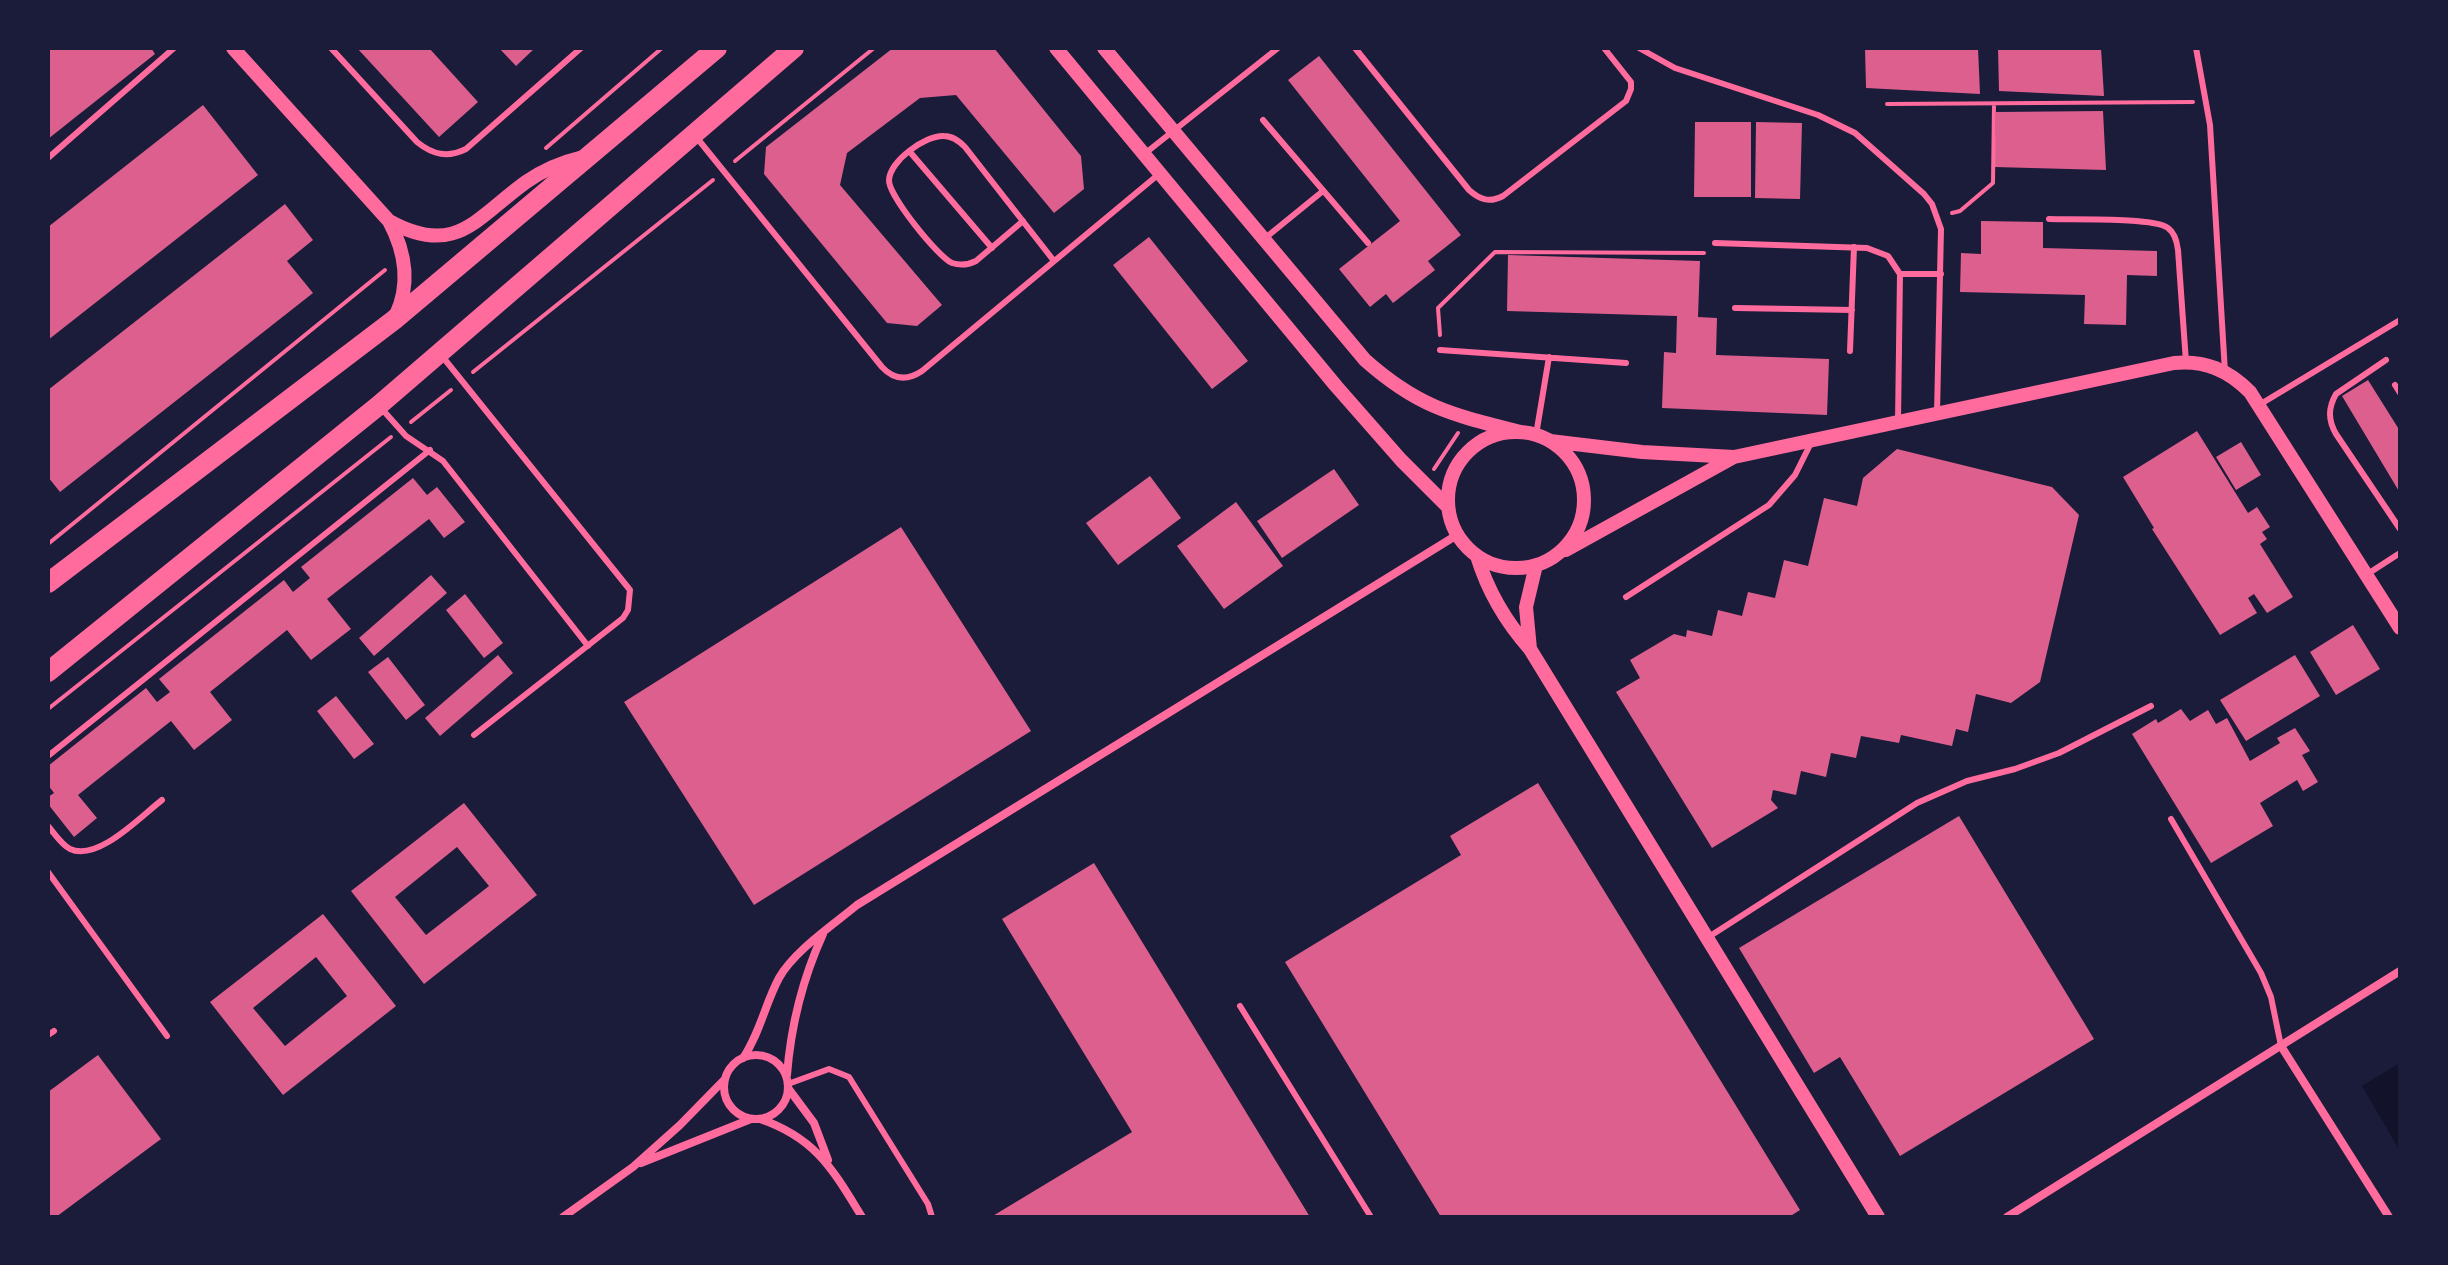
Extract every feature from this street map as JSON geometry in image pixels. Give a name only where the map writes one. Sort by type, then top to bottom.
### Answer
[{"type":"main road","points":[[48,583],[394,320],[717,48]]},
{"type":"main road","points":[[48,672],[378,406],[794,48]]},
{"type":"street","points":[[233,48],[389,221],[404,259],[405,290],[394,320]]},
{"type":"street","points":[[1056,48],[1336,386],[1423,484],[1448,507]]},
{"type":"street","points":[[1104,48],[1365,360],[1413,398],[1464,418],[1536,436],[1642,452],[1734,457],[2186,362],[2213,366],[2239,380],[2259,405],[2400,628]]},
{"type":"street","points":[[389,221],[421,235],[456,233],[476,224],[539,173],[589,156]]},
{"type":"street","points":[[1555,556],[1571,539],[1581,519],[1584,497],[1579,475],[1568,456],[1536,436],[1492,437],[1467,452],[1455,468],[1448,487],[1448,507],[1457,535],[1477,556],[1496,565],[1516,568],[1536,565],[1555,556],[1734,457]]},
{"type":"street","points":[[743,1058],[757,1036],[780,977],[792,960],[857,905],[1457,535]]},
{"type":"street","points":[[1477,556],[1492,597],[1530,649],[1878,1217]]},
{"type":"street","points":[[1530,649],[1526,607],[1536,565]]},
{"type":"street","points":[[633,1167],[780,1109],[787,1083],[797,1003],[824,933]]},
{"type":"street","points":[[2007,1217],[2400,971]]},
{"type":"street","points":[[2281,1046],[2389,1217]]},
{"type":"street","points":[[563,1217],[633,1167],[680,1125],[725,1079],[735,1063],[753,1055],[774,1061],[814,1123],[829,1165]]},
{"type":"street","points":[[725,1079],[726,1100],[741,1116],[791,1132],[805,1141],[829,1165],[862,1217]]},
{"type":"lane","points":[[48,158],[174,48]]},
{"type":"lane","points":[[331,48],[417,142],[435,153],[446,155],[466,149],[581,48]]},
{"type":"lane","points":[[1143,155],[1278,48]]},
{"type":"lane","points":[[1355,48],[1469,190],[1489,200],[1503,196],[1626,101],[1631,82],[1604,48]]},
{"type":"lane","points":[[1639,48],[1675,68],[1837,123],[1871,146],[1924,194],[1938,216],[1941,229],[1937,413]]},
{"type":"lane","points":[[2196,48],[2207,102],[2225,372]]},
{"type":"lane","points":[[1263,120],[1368,243]]},
{"type":"lane","points":[[694,134],[882,367],[897,378],[914,376],[922,371],[1159,174]]},
{"type":"lane","points":[[1023,221],[969,265],[952,263],[939,253],[896,199],[889,186],[891,171],[928,139],[952,137],[959,141],[1023,221],[1054,261]]},
{"type":"lane","points":[[910,152],[992,248]]},
{"type":"lane","points":[[1264,239],[1323,191]]},
{"type":"lane","points":[[2049,219],[2151,222],[2167,227],[2173,233],[2178,250],[2186,362]]},
{"type":"lane","points":[[1715,243],[1854,247],[1878,250],[1896,264],[1900,274],[1898,422]]},
{"type":"lane","points":[[1850,351],[1854,247]]},
{"type":"lane","points":[[1900,274],[1941,274]]},
{"type":"lane","points":[[1735,308],[1852,310]]},
{"type":"lane","points":[[2259,405],[2400,320]]},
{"type":"lane","points":[[1440,350],[1626,363]]},
{"type":"lane","points":[[439,353],[630,590],[628,610],[623,618],[474,735]]},
{"type":"lane","points":[[1536,436],[1549,357]]},
{"type":"lane","points":[[2386,360],[2336,394],[2330,419],[2336,434],[2400,529]]},
{"type":"lane","points":[[2395,385],[2400,393]]},
{"type":"lane","points":[[378,406],[413,441],[443,461],[588,646]]},
{"type":"lane","points":[[1626,597],[1769,505],[1795,475],[1813,440]]},
{"type":"lane","points":[[48,755],[430,450]]},
{"type":"lane","points":[[2390,514],[2400,508]]},
{"type":"lane","points":[[2366,575],[2400,553]]},
{"type":"lane","points":[[1707,938],[1917,803],[1967,781],[2015,769],[2059,753],[2151,706]]},
{"type":"lane","points":[[48,826],[70,849],[88,852],[106,844],[162,800]]},
{"type":"lane","points":[[2171,819],[2261,973],[2274,1009],[2281,1046]]},
{"type":"lane","points":[[48,872],[167,1036]]},
{"type":"lane","points":[[1240,1006],[1371,1217]]},
{"type":"lane","points":[[787,1083],[829,1069],[849,1077],[928,1204],[932,1217]]},
{"type":"path","points":[[545,149],[662,48]]},
{"type":"path","points":[[48,709],[463,381],[874,48]]},
{"type":"path","points":[[1887,104],[2207,102]]},
{"type":"path","points":[[1938,216],[1960,211],[1993,183],[1994,103]]},
{"type":"path","points":[[1440,350],[1438,308],[1495,252],[1713,253],[1715,243]]},
{"type":"path","points":[[48,544],[384,271],[404,259]]},
{"type":"path","points":[[1423,484],[1457,434],[1464,418]]},
{"type":"shaded area","points":[[2400,1063],[2400,1151],[2362,1086]]},
{"type":"building","points":[[48,48],[151,48],[155,54],[48,139]]},
{"type":"building","points":[[357,48],[429,48],[478,102],[439,137]]},
{"type":"building","points":[[499,48],[535,48],[516,66]]},
{"type":"building","points":[[893,48],[994,48],[1081,156],[1084,189],[1054,213],[956,95],[920,98],[847,153],[840,185],[942,305],[917,326],[887,323],[764,174],[766,147]]},
{"type":"building","points":[[1865,48],[1978,48],[1980,94],[1866,88]]},
{"type":"building","points":[[1998,48],[2101,48],[2104,96],[1999,91]]},
{"type":"building","points":[[1319,56],[1461,235],[1428,261],[1435,270],[1393,303],[1386,294],[1370,307],[1339,269],[1400,221],[1288,80]]},
{"type":"building","points":[[203,105],[258,175],[48,340],[48,227]]},
{"type":"building","points":[[2103,111],[2106,170],[1994,167],[1996,112]]},
{"type":"building","points":[[1695,122],[1751,122],[1751,197],[1694,197]]},
{"type":"building","points":[[1756,122],[1802,123],[1800,199],[1755,198]]},
{"type":"building","points":[[285,204],[313,240],[287,261],[313,293],[60,492],[48,477],[48,390]]},
{"type":"building","points":[[1981,221],[2043,222],[2043,248],[2157,251],[2157,276],[2127,275],[2126,325],[2084,324],[2085,295],[1960,292],[1961,253],[1981,254]]},
{"type":"building","points":[[1149,237],[1248,361],[1212,389],[1113,265]]},
{"type":"building","points":[[1508,255],[1700,261],[1698,317],[1717,318],[1716,355],[1829,359],[1827,415],[1662,408],[1664,352],[1676,353],[1677,316],[1507,311]]},
{"type":"building","points":[[2368,380],[2400,431],[2400,493],[2342,396]]},
{"type":"building","points":[[2197,431],[2248,513],[2257,507],[2270,527],[2262,532],[2267,539],[2260,544],[2293,597],[2267,613],[2254,594],[2248,598],[2257,613],[2220,635],[2152,529],[2123,477]]},
{"type":"building","points":[[2241,442],[2261,475],[2236,490],[2216,457]]},
{"type":"building","points":[[1897,449],[2052,487],[2079,515],[2040,682],[2011,703],[1976,694],[1968,732],[1956,729],[1952,746],[1901,735],[1899,743],[1861,736],[1856,758],[1831,753],[1826,777],[1801,771],[1796,795],[1773,790],[1771,800],[1778,808],[1712,848],[1616,692],[1640,678],[1630,660],[1674,634],[1686,637],[1687,630],[1712,636],[1718,610],[1742,616],[1748,592],[1775,598],[1784,560],[1808,566],[1824,498],[1857,506],[1863,478]]},
{"type":"building","points":[[1334,469],[1359,505],[1282,558],[1257,521]]},
{"type":"building","points":[[1150,476],[1181,518],[1118,565],[1086,523]]},
{"type":"building","points":[[413,478],[427,495],[437,487],[465,522],[444,538],[429,519],[327,599],[351,629],[311,660],[287,630],[210,692],[232,720],[194,750],[171,721],[78,795],[97,818],[74,837],[48,804],[48,797],[54,793],[48,785],[48,766],[146,688],[157,702],[170,692],[159,679],[284,580],[293,592],[310,578],[301,567]]},
{"type":"building","points":[[1236,502],[1283,566],[1224,609],[1177,546]]},
{"type":"building","points":[[901,527],[1031,731],[754,905],[624,702]]},
{"type":"building","points":[[431,575],[447,593],[374,656],[359,638]]},
{"type":"building","points":[[465,594],[503,643],[484,658],[446,610]]},
{"type":"building","points":[[2353,625],[2380,669],[2336,695],[2310,652]]},
{"type":"building","points":[[498,655],[513,673],[440,736],[425,718]]},
{"type":"building","points":[[2295,655],[2320,696],[2246,741],[2220,700]]},
{"type":"building","points":[[388,657],[425,705],[406,720],[368,672]]},
{"type":"building","points":[[336,696],[374,744],[354,759],[317,711]]},
{"type":"building","points":[[2181,709],[2190,721],[2208,710],[2216,724],[2227,718],[2250,761],[2280,743],[2277,738],[2295,728],[2310,751],[2302,755],[2318,782],[2303,791],[2297,780],[2260,803],[2273,826],[2211,863],[2132,734],[2156,719],[2158,723]]},
{"type":"building","points":[[1538,783],[1800,1210],[1789,1217],[1441,1217],[1285,962],[1461,855],[1450,836]]},
{"type":"building","points":[[464,803],[537,895],[424,984],[351,891]],"holes":[[[457,847],[489,886],[426,935],[395,897]]]},
{"type":"building","points":[[1959,816],[2094,1039],[1900,1156],[1840,1057],[1814,1073],[1739,948]]},
{"type":"building","points":[[1094,863],[1310,1217],[991,1217],[1132,1132],[1002,919]]},
{"type":"building","points":[[323,914],[396,1006],[283,1095],[210,1002]],"holes":[[[316,957],[347,996],[285,1046],[253,1008]]]},
{"type":"building","points":[[98,1055],[161,1139],[56,1217],[48,1217],[48,1092]]}]
